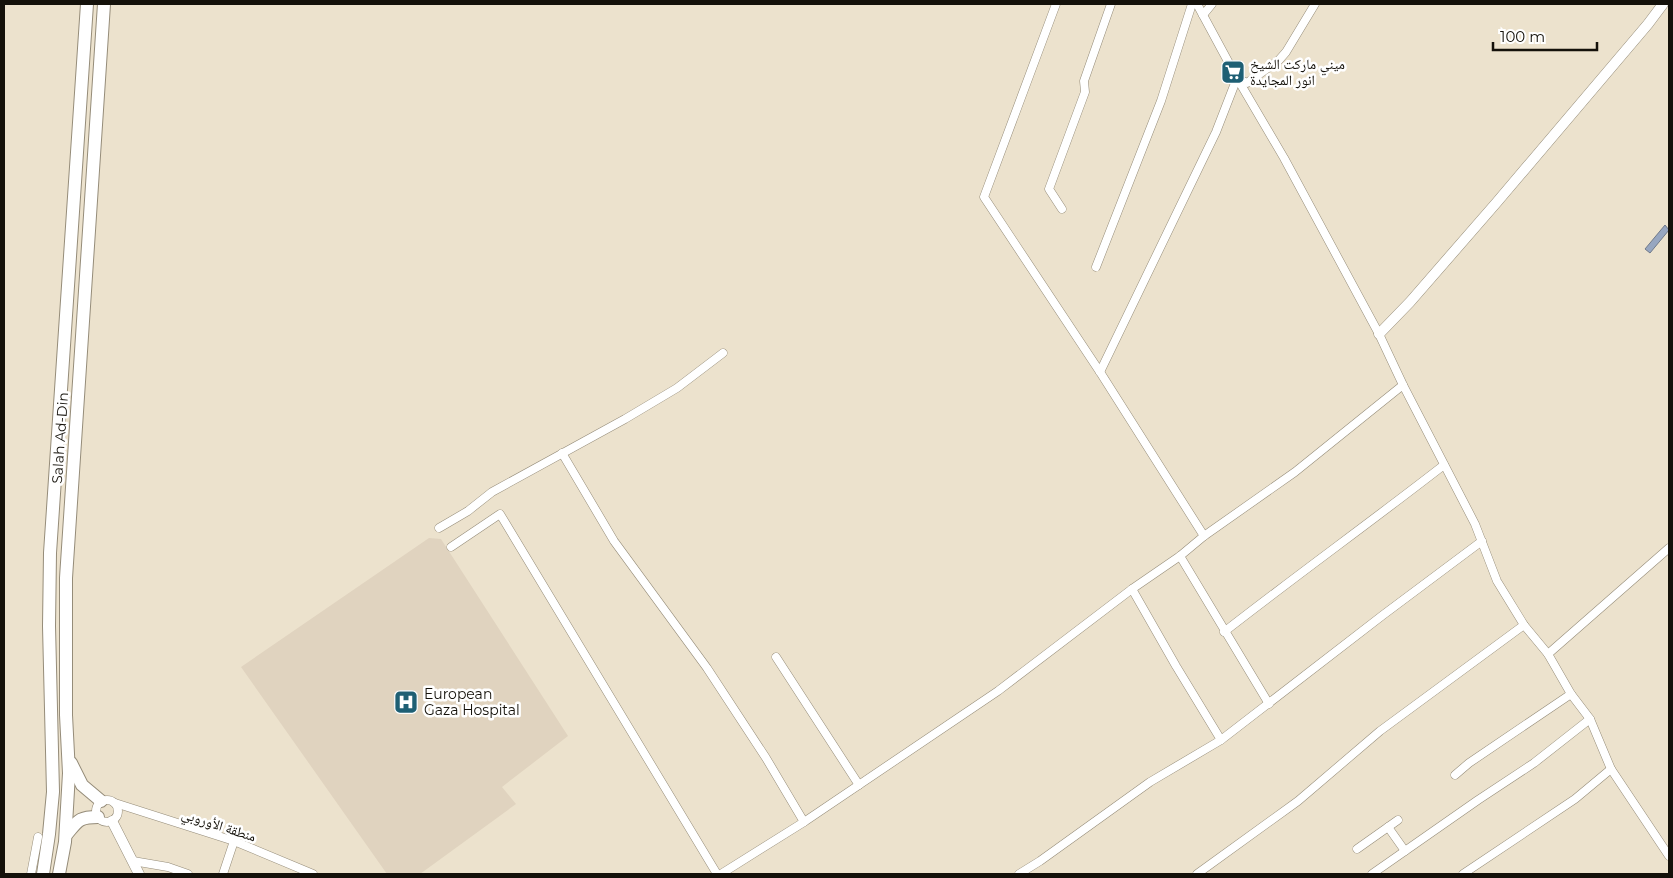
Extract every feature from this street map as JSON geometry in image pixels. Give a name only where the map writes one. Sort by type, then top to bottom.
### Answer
[{"type":"highway","name":"Salah Ad-Din","points":[[43,874],[53,792],[49,626],[50,553],[87,4]]},
{"type":"highway","name":"Salah Ad-Din","points":[[59,874],[66,834],[69,759],[66,715],[66,578],[104,4]]},
{"type":"highway","points":[[65,328],[68,334],[73,336],[82,333]]},
{"type":"highway","points":[[69,759],[82,784],[102,801]]},
{"type":"highway","points":[[66,834],[84,817],[98,817]]},
{"type":"street","points":[[1056,4],[984,197],[1100,372],[1204,536]]},
{"type":"street","points":[[1062,209],[1049,189],[1085,92],[1084,81],[1111,4]]},
{"type":"street","points":[[1096,267],[1161,101],[1192,4]]},
{"type":"street","points":[[1197,4],[1237,78],[1284,158],[1379,334],[1403,385],[1475,524],[1497,581],[1524,625],[1548,654],[1571,694],[1590,719],[1611,769],[1667,846],[1669,856]]},
{"type":"street","points":[[1204,15],[1212,4]]},
{"type":"street","points":[[1237,78],[1247,83],[1279,60],[1286,52],[1315,4]]},
{"type":"street","points":[[1379,334],[1410,302],[1497,202],[1663,4]]},
{"type":"street","points":[[1100,372],[1216,132],[1237,78]]},
{"type":"street","points":[[439,528],[468,511],[492,492],[625,419],[677,388],[723,353]]},
{"type":"street","points":[[721,874],[804,822],[998,691],[1180,556],[1204,536],[1294,472],[1403,385]]},
{"type":"street","points":[[562,453],[614,542],[707,668],[766,758],[804,822]]},
{"type":"street","points":[[1224,632],[1444,465]]},
{"type":"street","points":[[451,547],[500,514],[717,874]]},
{"type":"street","points":[[1019,874],[1150,782],[1222,740],[1383,614],[1482,541]]},
{"type":"street","points":[[1548,654],[1669,548]]},
{"type":"street","points":[[1180,556],[1269,704]]},
{"type":"street","points":[[1132,590],[1222,740]]},
{"type":"street","points":[[1197,874],[1298,802],[1380,731],[1524,625]]},
{"type":"street","points":[[776,657],[858,785]]},
{"type":"street","points":[[1455,775],[1469,763],[1571,694]]},
{"type":"street","points":[[1372,874],[1534,763],[1590,719]]},
{"type":"street","points":[[1463,874],[1575,799],[1611,769]]},
{"type":"street","points":[[109,800],[115,804],[117,814],[112,820],[103,821],[98,817],[96,810],[102,801],[109,800]]},
{"type":"street","name":"منطقة الأوروبي","points":[[115,804],[234,841],[313,874]]},
{"type":"street","points":[[112,820],[140,874]]},
{"type":"street","points":[[1357,849],[1398,820]]},
{"type":"street","points":[[1388,827],[1405,851]]},
{"type":"street","points":[[31,874],[38,837]]},
{"type":"street","points":[[223,874],[234,841]]},
{"type":"street","points":[[133,861],[188,874]]},
{"type":"shaded area","name":"European Gaza Hospital","points":[[429,538],[441,539],[568,736],[502,787],[516,804],[420,874],[387,874],[241,667]]},
{"type":"water","points":[[1665,225],[1669,230],[1650,253],[1645,249]]},
{"type":"place","name":"ميني ماركت الشيخ انور المجايدة","points":[[1233,72]]},
{"type":"place","name":"European Gaza Hospital","points":[[406,702]]}]
